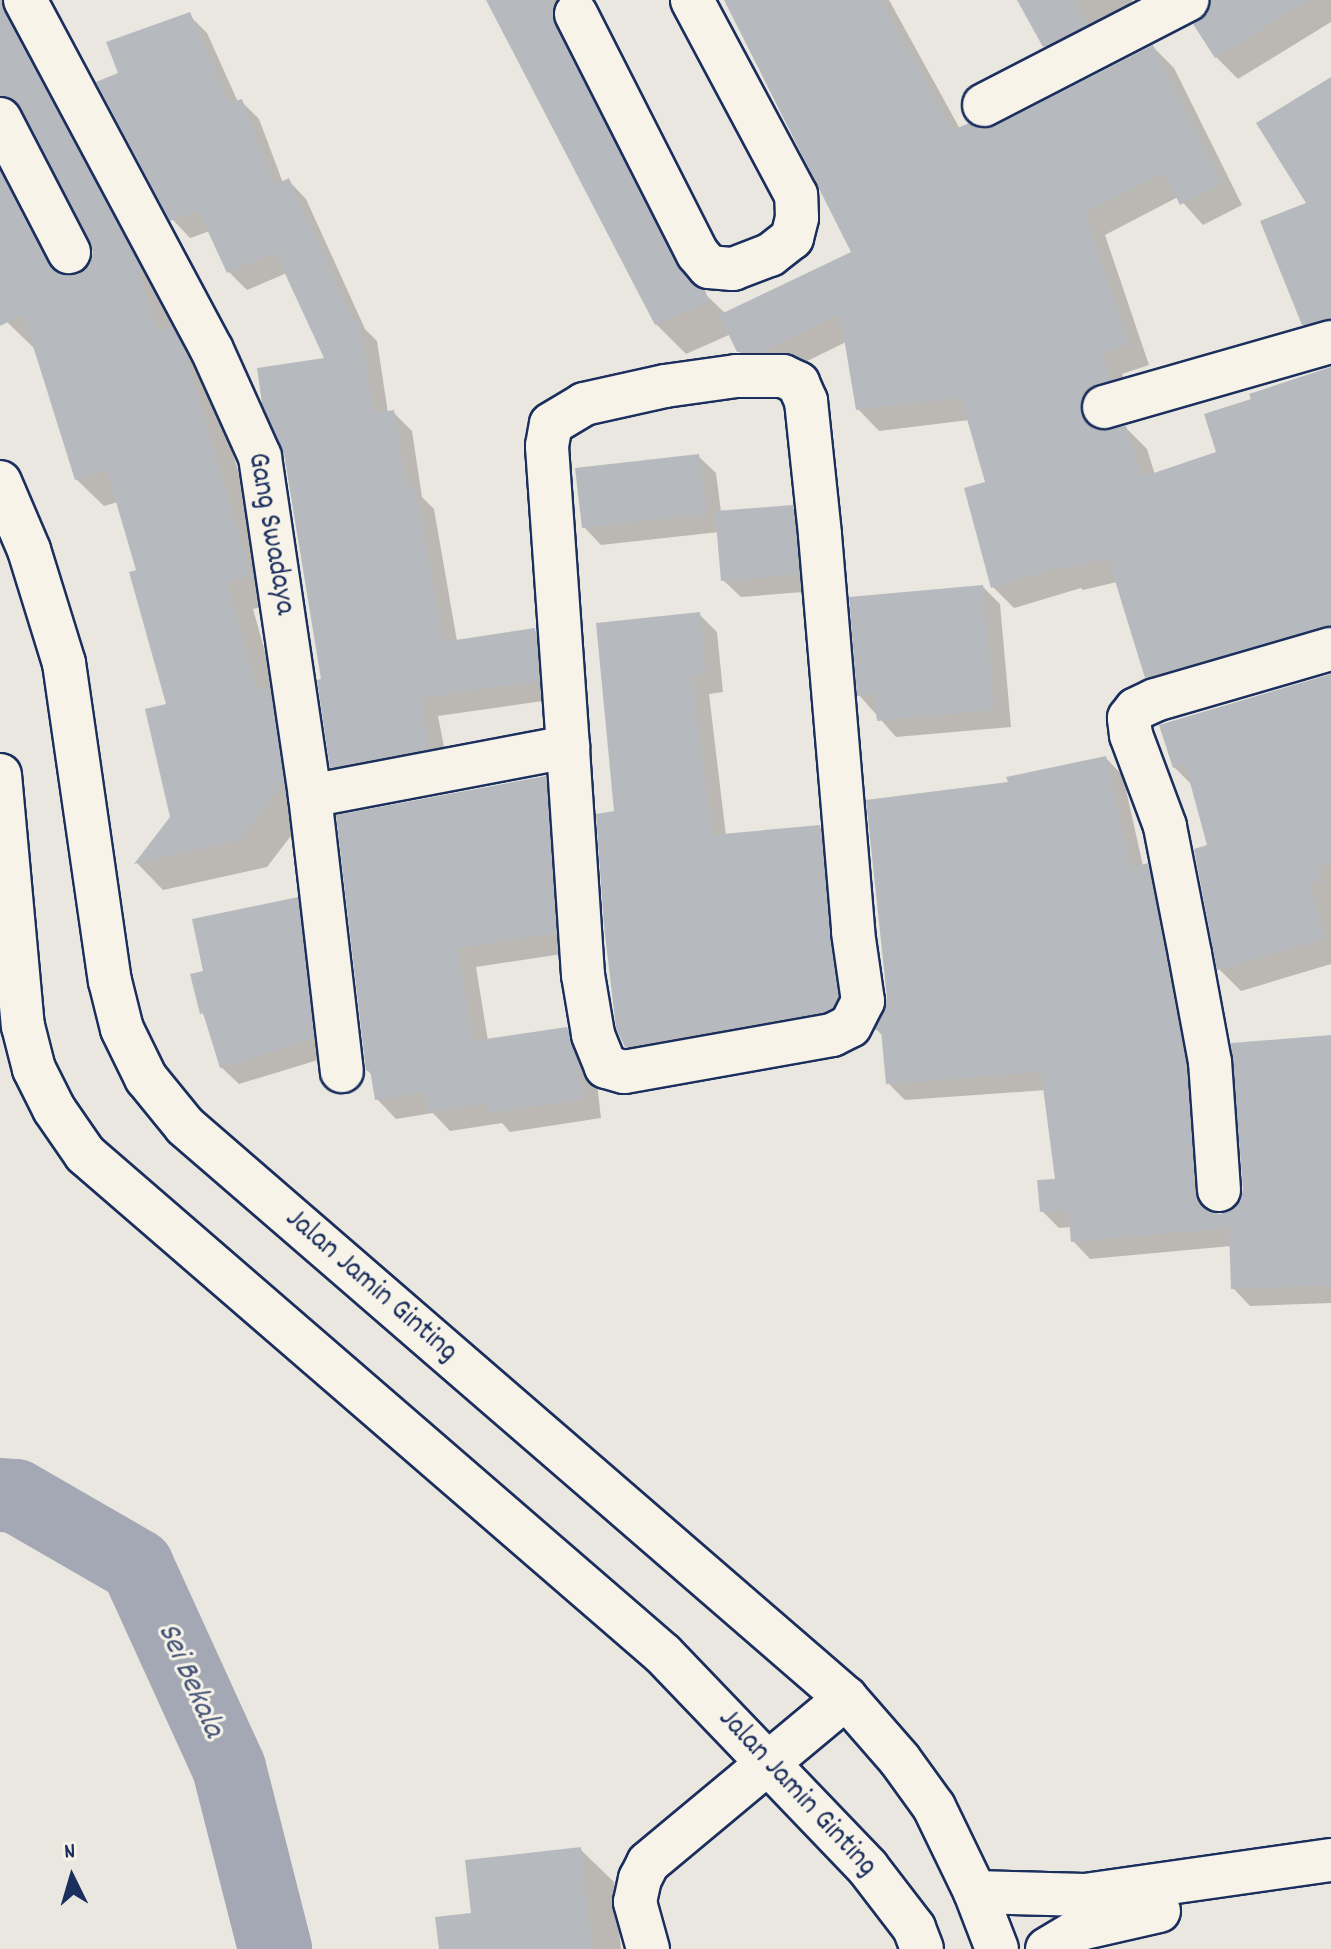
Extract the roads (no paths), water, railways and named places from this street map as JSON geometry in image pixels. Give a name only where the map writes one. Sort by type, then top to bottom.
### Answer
[{"type":"street","name":"Gang Swadaya","points":[[25,0],[212,350],[260,457],[310,796],[342,1071]]},
{"type":"street","points":[[576,14],[698,254],[709,267],[733,269],[770,255],[792,238],[797,218],[796,195],[692,0]]},
{"type":"street","points":[[984,105],[1187,0]]},
{"type":"street","points":[[0,119],[69,252]]},
{"type":"street","points":[[1104,407],[1331,342]]},
{"type":"street","points":[[736,376],[783,376],[798,383],[806,401],[853,932],[863,1001],[850,1026],[832,1035],[624,1072],[606,1067],[593,1034],[583,975],[568,747],[547,446],[551,424],[584,404],[665,386],[736,376]]},
{"type":"street","name":"Jalan Jamin Ginting","points":[[0,482],[29,550],[64,663],[110,981],[122,1029],[146,1078],[185,1126],[846,1698],[900,1760],[934,1807],[975,1892],[997,1949]]},
{"type":"street","points":[[1219,1190],[1210,1062],[1190,954],[1165,826],[1131,735],[1129,718],[1136,709],[1155,700],[1331,649]]},
{"type":"street","points":[[310,796],[568,747]]},
{"type":"street","name":"Jalan Jamin Ginting","points":[[0,775],[23,1026],[34,1069],[54,1109],[85,1154],[663,1654],[770,1762],[868,1868],[914,1928],[922,1949]]},
{"type":"street","points":[[648,1949],[635,1902],[640,1879],[648,1863],[846,1698]]},
{"type":"street","points":[[975,1892],[1085,1895],[1331,1860]]},
{"type":"street","points":[[1047,1949],[1080,1929],[1127,1916],[1331,1888]]},
{"type":"waterway","name":"Sei Bekala","points":[[0,1495],[16,1496],[137,1566],[229,1768],[275,1949]]}]
